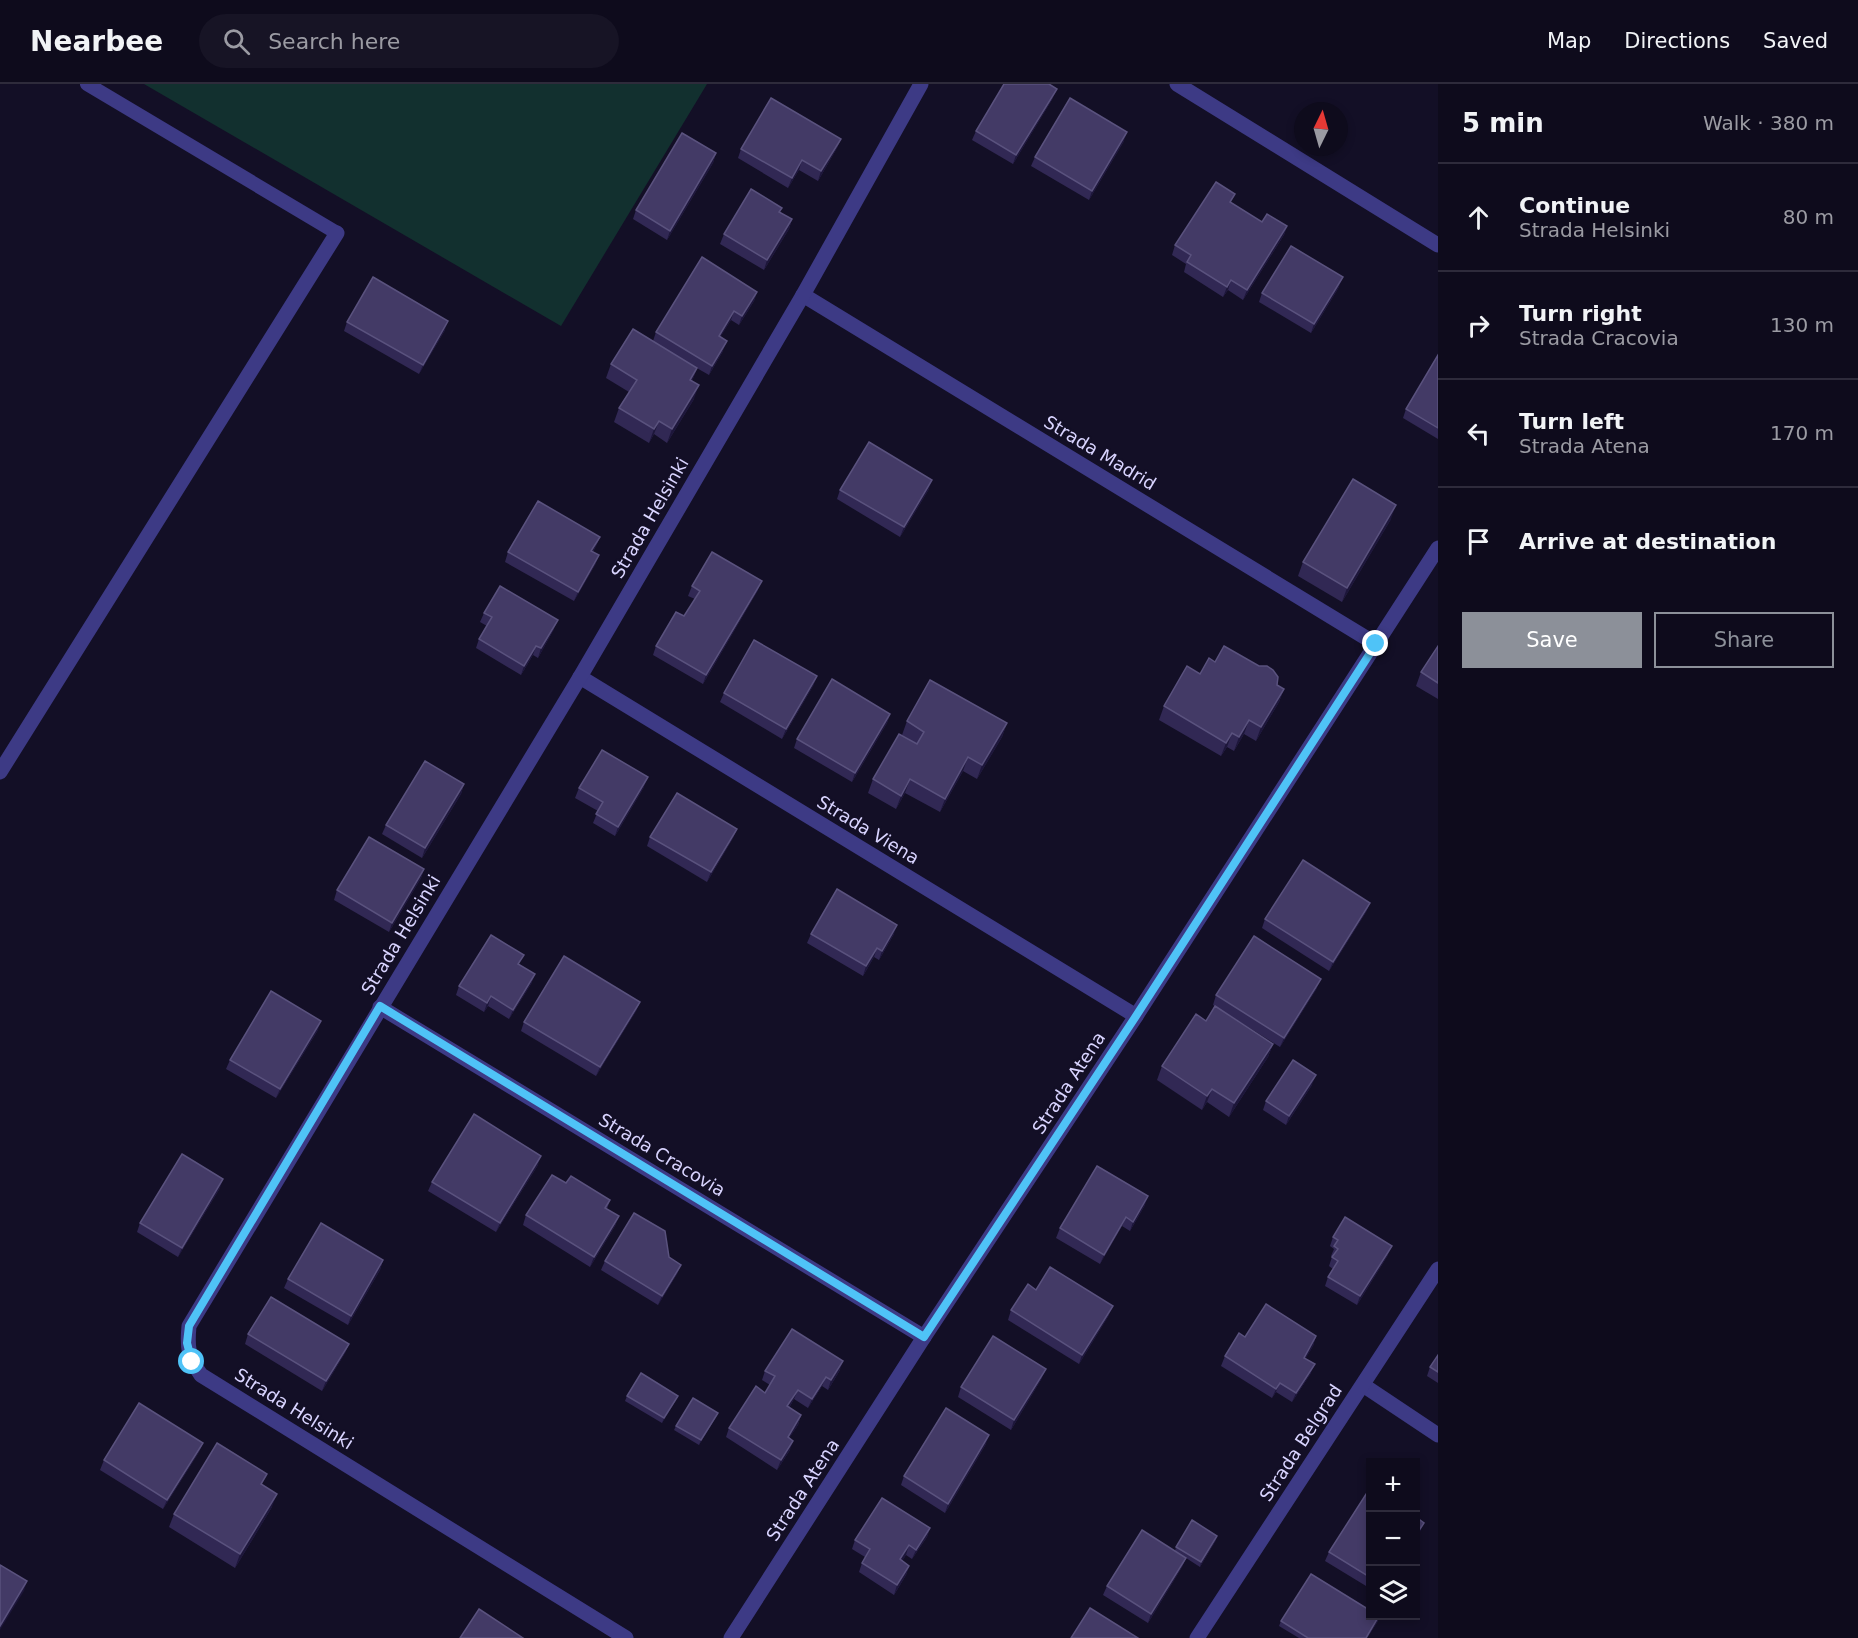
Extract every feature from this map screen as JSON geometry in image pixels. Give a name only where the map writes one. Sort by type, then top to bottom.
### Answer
[{"type":"street","name":"Strada Helsinki","points":[[626,1638],[201,1375],[192,1362],[187,1343],[189,1326],[580,677],[803,295],[921,84]]},
{"type":"street","points":[[1177,84],[1438,245]]},
{"type":"street","points":[[0,772],[337,233]]},
{"type":"street","name":"Strada Madrid","points":[[803,295],[1376,644]]},
{"type":"street","name":"Strada Atena","points":[[731,1638],[924,1337],[1136,1016],[1438,548]]},
{"type":"street","name":"Strada Viena","points":[[580,677],[1136,1016]]},
{"type":"street","name":"Strada Cracovia","points":[[380,1006],[924,1337]]},
{"type":"street","name":"Strada Belgrad","points":[[1197,1638],[1438,1269]]},
{"type":"street","points":[[1363,1384],[1438,1435]]},
{"type":"lane","points":[[87,84],[337,233]]},
{"type":"green space","points":[[144,84],[707,84],[561,326]]},
{"type":"building","points":[[1004,84],[1049,84],[1057,89],[1016,155],[976,131]]},
{"type":"building","points":[[771,98],[841,139],[821,171],[802,160],[792,178],[741,149]]},
{"type":"building","points":[[1070,98],[1127,132],[1092,191],[1035,157]]},
{"type":"building","points":[[682,133],[716,153],[670,231],[636,210]]},
{"type":"building","points":[[1216,182],[1235,194],[1230,202],[1262,222],[1267,214],[1287,226],[1247,290],[1231,280],[1227,287],[1187,262],[1191,255],[1175,245]]},
{"type":"building","points":[[751,189],[782,208],[779,212],[792,219],[767,260],[724,234]]},
{"type":"building","points":[[1291,246],[1343,277],[1314,324],[1262,293]]},
{"type":"building","points":[[702,257],[757,292],[742,316],[734,311],[719,336],[727,341],[712,366],[656,332]]},
{"type":"building","points":[[373,277],[448,321],[423,365],[347,322]]},
{"type":"building","points":[[633,329],[697,368],[690,380],[699,385],[672,429],[659,421],[654,429],[619,408],[637,380],[611,364]]},
{"type":"building","points":[[1438,355],[1438,428],[1406,409]]},
{"type":"building","points":[[869,442],[932,480],[904,527],[840,490]]},
{"type":"building","points":[[1353,479],[1396,505],[1347,588],[1303,562]]},
{"type":"building","points":[[538,501],[600,537],[591,551],[599,555],[578,592],[508,552]]},
{"type":"building","points":[[712,552],[762,581],[706,675],[656,646],[676,612],[684,616],[700,591],[692,586]]},
{"type":"building","points":[[500,586],[558,620],[541,648],[536,646],[524,666],[479,639],[492,617],[484,613]]},
{"type":"building","points":[[754,640],[817,676],[786,729],[724,693]]},
{"type":"building","points":[[1224,646],[1259,666],[1267,666],[1273,670],[1278,677],[1277,685],[1284,689],[1261,727],[1249,720],[1239,737],[1232,733],[1226,743],[1164,706],[1187,666],[1200,674],[1209,658],[1215,662]]},
{"type":"building","points":[[1438,646],[1438,683],[1421,672]]},
{"type":"building","points":[[832,679],[890,714],[855,773],[797,739]]},
{"type":"building","points":[[930,680],[1007,723],[982,765],[968,757],[945,799],[910,779],[901,796],[873,779],[899,734],[917,744],[924,732],[907,721]]},
{"type":"building","points":[[602,750],[648,777],[618,827],[596,814],[603,802],[579,788]]},
{"type":"building","points":[[425,761],[464,784],[425,848],[386,825]]},
{"type":"building","points":[[677,793],[737,829],[711,872],[650,837]]},
{"type":"building","points":[[369,837],[424,869],[392,923],[337,890]]},
{"type":"building","points":[[1303,860],[1370,903],[1333,962],[1265,919]]},
{"type":"building","points":[[837,889],[897,925],[882,951],[877,948],[866,966],[811,934]]},
{"type":"building","points":[[491,935],[524,955],[518,964],[535,974],[513,1010],[491,996],[487,1003],[459,986]]},
{"type":"building","points":[[1254,936],[1321,979],[1284,1038],[1216,995]]},
{"type":"building","points":[[564,956],[640,1002],[600,1067],[524,1022]]},
{"type":"building","points":[[271,991],[321,1021],[280,1089],[230,1060]]},
{"type":"building","points":[[1215,1006],[1273,1044],[1234,1103],[1212,1089],[1207,1096],[1162,1066],[1196,1014],[1206,1021]]},
{"type":"building","points":[[1293,1060],[1316,1075],[1289,1116],[1266,1101]]},
{"type":"building","points":[[474,1114],[541,1156],[500,1223],[432,1182]]},
{"type":"building","points":[[182,1154],[223,1179],[182,1248],[140,1223]]},
{"type":"building","points":[[1097,1166],[1148,1196],[1133,1222],[1126,1217],[1104,1255],[1060,1228]]},
{"type":"building","points":[[552,1175],[566,1183],[571,1176],[610,1200],[605,1208],[619,1216],[594,1257],[526,1215]]},
{"type":"building","points":[[634,1213],[665,1231],[669,1257],[681,1265],[662,1296],[605,1261]]},
{"type":"building","points":[[1345,1217],[1392,1246],[1360,1296],[1328,1277],[1338,1261],[1332,1257],[1338,1249],[1334,1246],[1338,1240],[1333,1237]]},
{"type":"building","points":[[321,1223],[383,1260],[351,1316],[288,1279]]},
{"type":"building","points":[[1050,1267],[1113,1306],[1082,1355],[1011,1310],[1028,1284],[1036,1290]]},
{"type":"building","points":[[271,1297],[349,1344],[326,1381],[248,1334]]},
{"type":"building","points":[[1266,1304],[1316,1336],[1304,1358],[1315,1364],[1296,1393],[1280,1383],[1276,1389],[1225,1356],[1239,1333],[1245,1337]]},
{"type":"building","points":[[792,1329],[843,1361],[831,1380],[826,1377],[812,1399],[798,1390],[787,1406],[801,1415],[788,1437],[793,1441],[781,1460],[729,1428],[756,1386],[765,1393],[775,1376],[765,1371]]},
{"type":"building","points":[[993,1336],[1046,1369],[1014,1420],[961,1387]]},
{"type":"building","points":[[1438,1355],[1438,1372],[1430,1367]]},
{"type":"building","points":[[641,1373],[678,1396],[664,1418],[627,1396]]},
{"type":"building","points":[[693,1398],[718,1413],[701,1440],[676,1426]]},
{"type":"building","points":[[139,1403],[203,1443],[167,1500],[104,1460]]},
{"type":"building","points":[[946,1408],[989,1435],[948,1504],[904,1476]]},
{"type":"building","points":[[217,1443],[267,1474],[261,1484],[277,1494],[240,1554],[174,1514]]},
{"type":"building","points":[[1366,1494],[1366,1575],[1329,1552]]},
{"type":"building","points":[[882,1498],[930,1528],[916,1550],[909,1545],[900,1559],[909,1566],[897,1585],[862,1563],[870,1549],[855,1540]]},
{"type":"building","points":[[1192,1520],[1217,1536],[1201,1562],[1176,1547]]},
{"type":"building","points":[[1142,1530],[1186,1558],[1151,1614],[1107,1586]]},
{"type":"building","points":[[0,1565],[27,1581],[0,1626]]},
{"type":"building","points":[[1311,1574],[1366,1608],[1366,1620],[1377,1620],[1366,1638],[1308,1638],[1281,1621]]},
{"type":"building","points":[[1090,1608],[1138,1638],[1071,1638]]},
{"type":"building","points":[[479,1609],[523,1638],[460,1638]]},
{"type":"route","points":[[192,1362],[187,1343],[189,1326],[380,1006],[924,1337],[1136,1016],[1376,644]]}]
